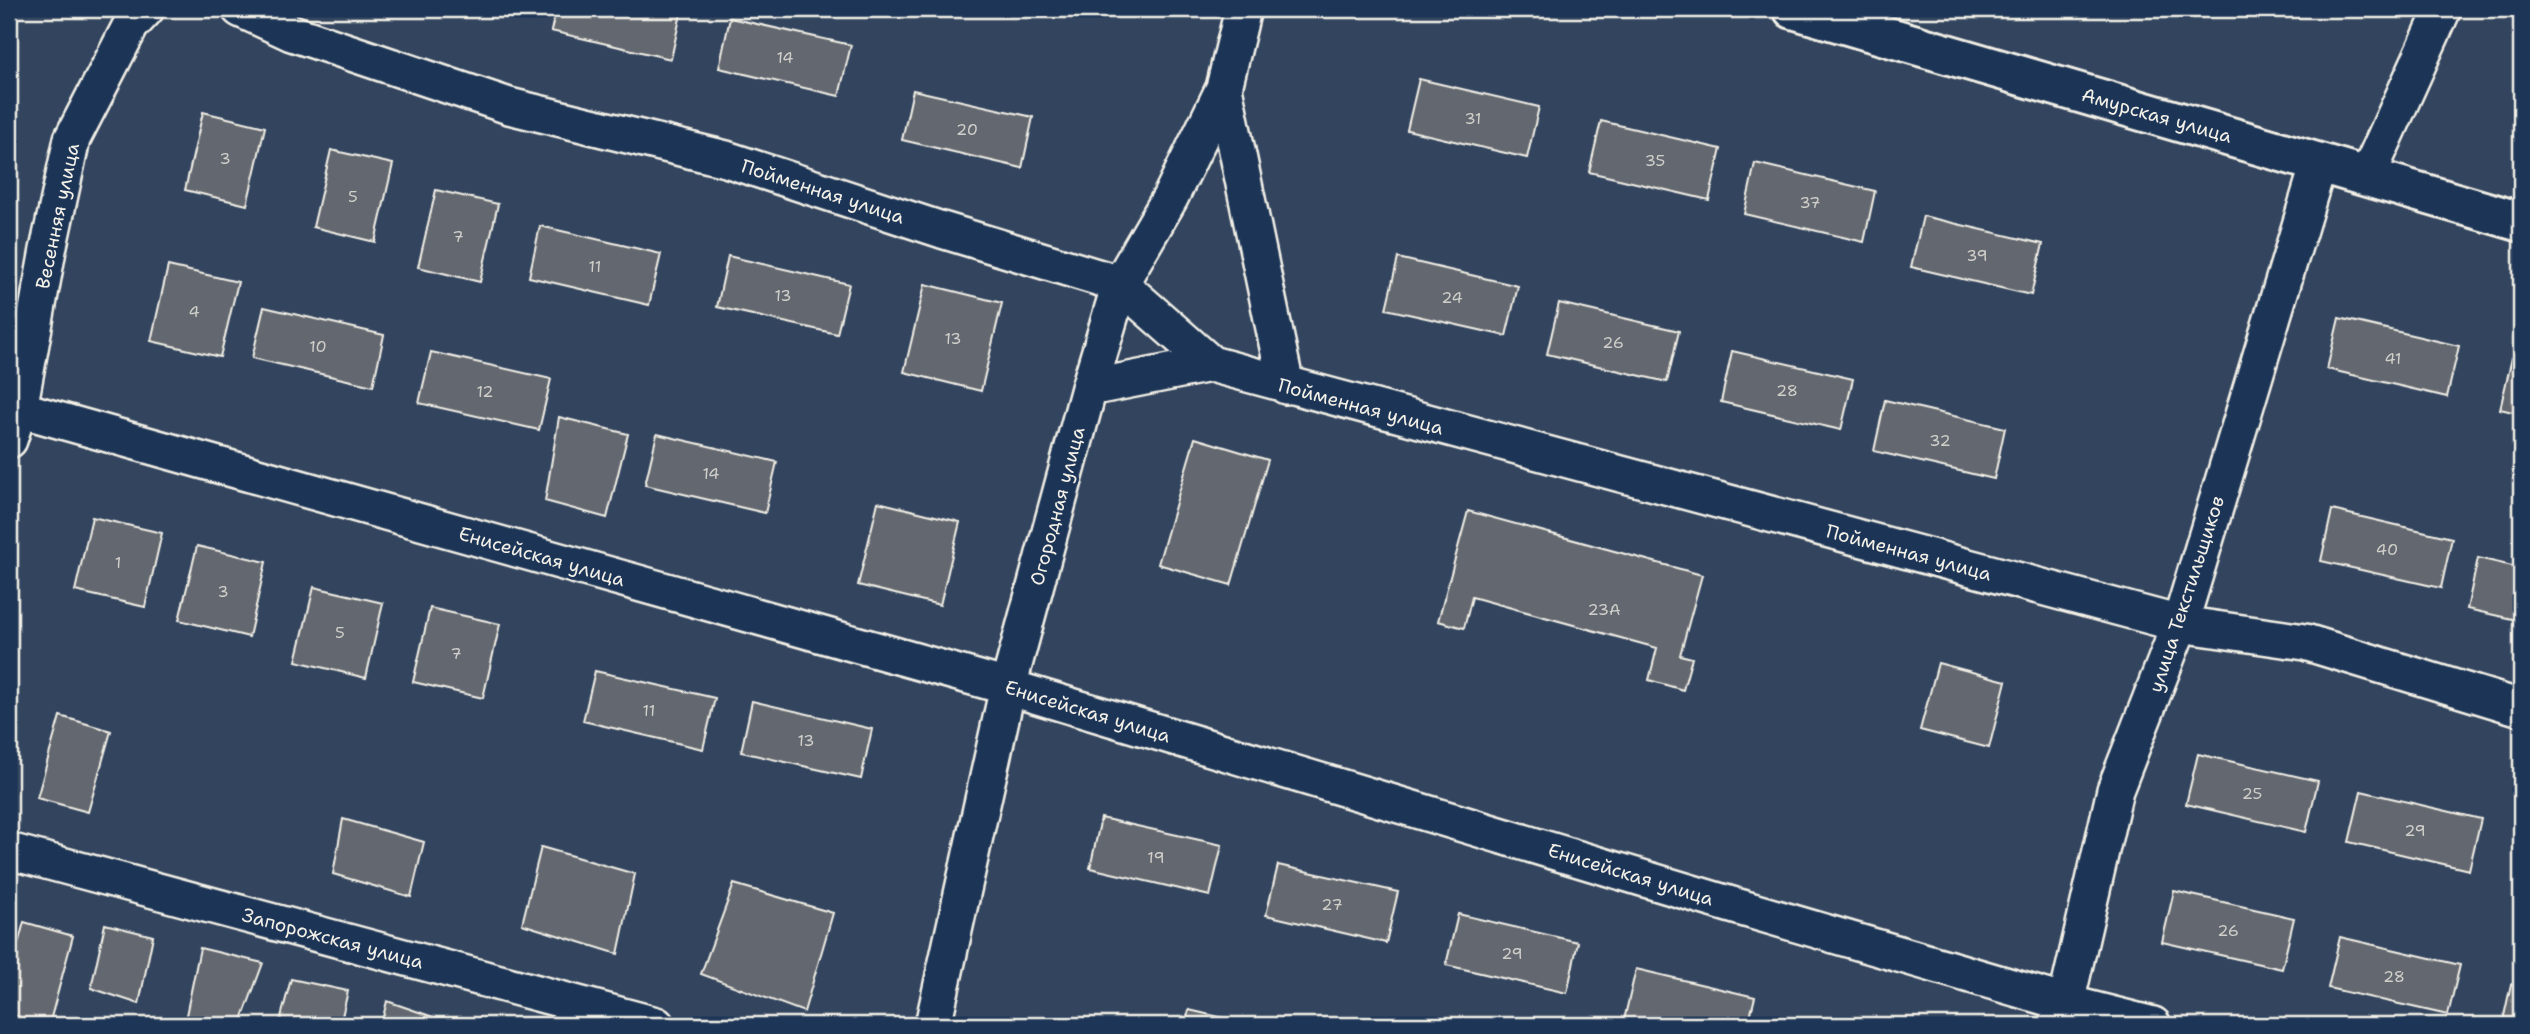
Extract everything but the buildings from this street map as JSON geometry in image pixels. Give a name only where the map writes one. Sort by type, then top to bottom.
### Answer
[{"type":"street","name":"Весенняя улица","points":[[14,424],[72,139],[131,25],[146,9]]},
{"type":"street","name":"Пойменная улица","points":[[240,9],[292,33],[509,106],[726,159],[942,230],[1120,284],[1211,364],[2180,624],[2305,642],[2521,708]]},
{"type":"street","name":"Огородная улица","points":[[933,1025],[1008,687],[1120,284],[1170,198],[1224,88],[1243,9]]},
{"type":"street","name":"Амурская улица","points":[[1793,9],[2521,222]]},
{"type":"street","points":[[2367,177],[2443,9]]},
{"type":"street","points":[[1224,88],[1286,386]]},
{"type":"street","name":"улица Текстильщиков","points":[[2062,1014],[2115,790],[2180,624],[2319,163]]},
{"type":"street","points":[[1089,388],[1211,364]]},
{"type":"street","name":"Енисейская улица","points":[[14,424],[1008,687],[2062,1014],[2153,1025]]},
{"type":"street","name":"Запорожская улица","points":[[9,851],[656,1025]]}]
